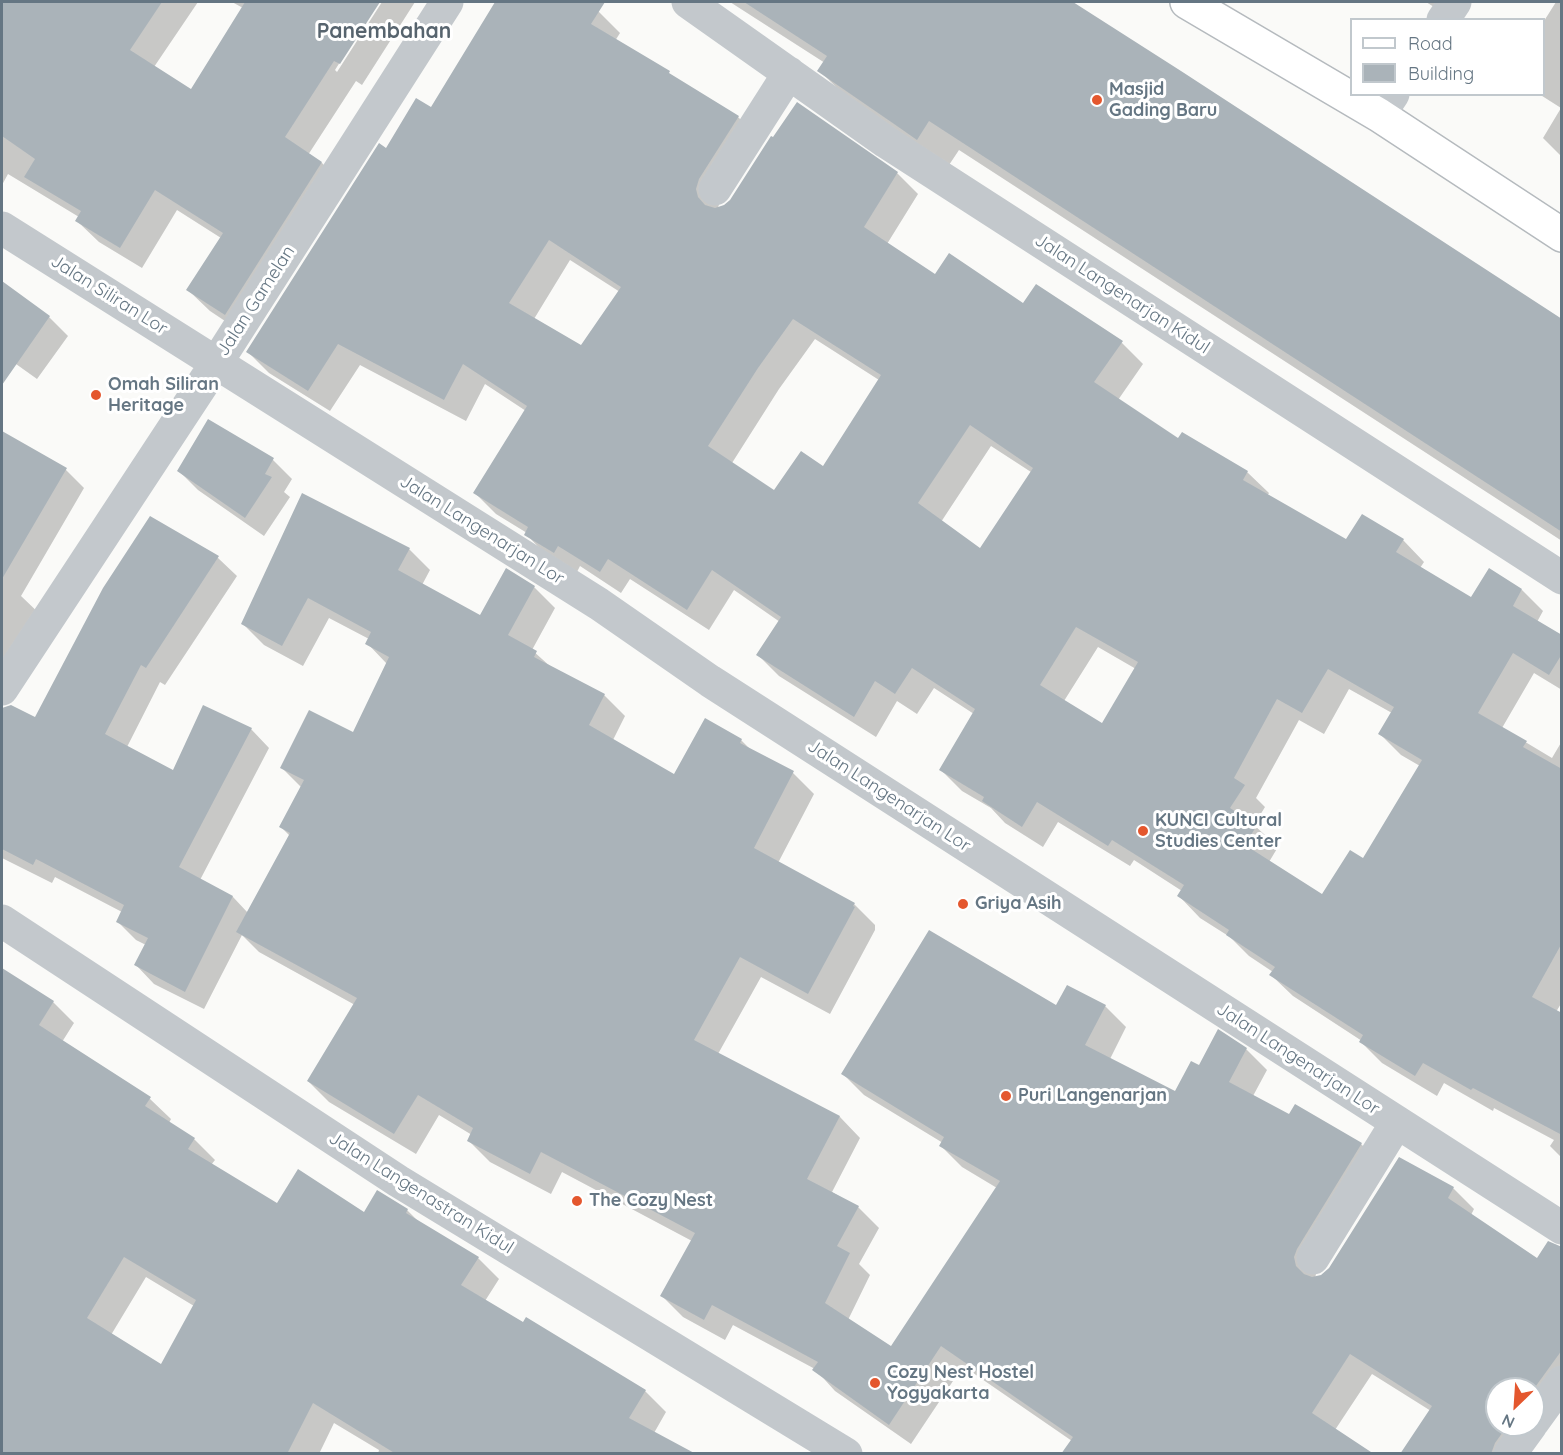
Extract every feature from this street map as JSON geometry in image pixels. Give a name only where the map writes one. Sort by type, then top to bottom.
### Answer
[{"type":"main road","points":[[1187,2],[1350,86]]},
{"type":"main road","points":[[1369,96],[1386,105],[1562,236]]},
{"type":"street","name":"Jalan Gamelan","points":[[2,689],[217,362],[447,2]]},
{"type":"street","name":"Jalan Langenarjan Kidul","points":[[688,2],[886,142],[1562,578]]},
{"type":"street","points":[[1444,18],[1455,2]]},
{"type":"street","points":[[715,189],[789,73]]},
{"type":"street","name":"Jalan Siliran Lor","points":[[2,228],[217,362]]},
{"type":"street","name":"Jalan Langenarjan Lor","points":[[217,362],[599,604],[720,688],[1562,1228]]},
{"type":"street","name":"Jalan Langenastran Kidul","points":[[2,921],[406,1186],[846,1454]]},
{"type":"street","points":[[1313,1258],[1396,1122]]},
{"type":"street","points":[[1545,1406],[1562,1383]]},
{"type":"street","points":[[1510,1454],[1522,1437]]},
{"type":"building","points":[[2,2],[162,2],[130,50],[191,89],[245,2],[380,2],[340,64],[334,61],[285,137],[322,162],[225,315],[186,290],[223,233],[155,190],[120,248],[75,221],[81,211],[24,177],[35,159],[2,136]]},
{"type":"building","points":[[495,2],[605,2],[591,24],[739,116],[699,179],[696,189],[698,197],[705,205],[715,208],[730,200],[771,136],[773,137],[797,102],[898,172],[864,227],[935,274],[949,253],[1023,303],[1036,284],[1123,341],[1094,382],[1178,438],[1182,432],[1248,471],[1243,480],[1346,539],[1362,514],[1404,539],[1396,552],[1471,597],[1489,568],[1522,589],[1513,606],[1562,635],[1562,654],[1549,675],[1513,653],[1478,713],[1527,741],[1523,747],[1562,769],[1562,943],[1532,997],[1562,1013],[1562,1135],[1473,1088],[1471,1090],[1423,1063],[1415,1076],[1359,1042],[1363,1035],[1269,975],[1275,967],[1226,935],[1229,930],[1177,896],[1184,885],[1112,840],[1108,846],[1037,802],[1022,827],[982,801],[984,797],[939,770],[975,709],[912,668],[895,694],[875,681],[854,717],[756,655],[781,617],[712,570],[687,610],[608,559],[600,572],[558,546],[554,553],[524,535],[528,527],[473,493],[527,406],[463,364],[444,400],[338,344],[308,391],[246,352],[379,143],[386,148],[416,98],[431,107]],"holes":[[[549,240],[621,287],[581,345],[509,303]],[[793,319],[881,375],[823,466],[801,451],[774,490],[708,446],[758,368]],[[970,425],[1033,468],[980,548],[918,503]],[[1076,627],[1138,662],[1102,723],[1040,685]],[[1328,669],[1394,707],[1378,734],[1422,760],[1363,858],[1350,850],[1322,894],[1245,845],[1257,825],[1230,808],[1245,785],[1234,778],[1277,699],[1302,713]]]},
{"type":"building","points":[[744,2],[1073,2],[1181,71],[1562,319],[1562,532],[929,121],[917,140],[817,71],[827,56]]},
{"type":"building","points":[[2,281],[50,316],[2,385]]},
{"type":"building","points":[[208,419],[274,458],[265,474],[272,477],[245,518],[177,471]]},
{"type":"building","points":[[2,431],[67,468],[2,579]]},
{"type":"building","points":[[302,493],[410,548],[398,570],[480,615],[506,568],[535,586],[508,635],[537,651],[534,657],[605,694],[589,725],[674,774],[705,718],[742,739],[740,743],[794,771],[754,848],[855,903],[853,906],[855,907],[808,994],[740,957],[694,1040],[840,1116],[807,1179],[859,1206],[837,1246],[850,1253],[825,1303],[891,1346],[1000,1181],[939,1146],[944,1137],[841,1074],[929,930],[1056,1005],[1067,985],[1106,1005],[1085,1045],[1175,1091],[1191,1061],[1199,1065],[1218,1029],[1247,1048],[1229,1082],[1289,1114],[1295,1104],[1362,1143],[1297,1249],[1294,1257],[1296,1266],[1304,1274],[1312,1277],[1321,1275],[1329,1268],[1399,1157],[1454,1187],[1448,1198],[1537,1258],[1548,1241],[1562,1247],[1562,1350],[1542,1377],[1485,1377],[1485,1437],[1499,1437],[1491,1454],[1400,1454],[1432,1406],[1350,1354],[1312,1413],[1374,1454],[1061,1454],[1073,1437],[941,1346],[889,1425],[812,1370],[818,1362],[712,1305],[704,1320],[660,1296],[695,1233],[541,1152],[530,1174],[467,1141],[473,1128],[418,1095],[394,1134],[307,1081],[357,998],[236,932],[290,833],[279,827],[304,780],[280,768],[309,710],[353,732],[389,657],[365,644],[371,632],[308,598],[282,646],[241,624]]},
{"type":"building","points":[[150,516],[219,556],[146,668],[141,665],[105,734],[173,770],[203,705],[252,728],[179,867],[233,896],[185,992],[134,965],[148,938],[116,922],[124,905],[36,859],[33,865],[2,849],[2,708],[11,705],[35,717],[103,588]]},
{"type":"building","points":[[2,968],[54,1001],[39,1025],[151,1097],[145,1106],[195,1138],[188,1149],[277,1203],[298,1169],[364,1212],[377,1190],[408,1209],[406,1213],[479,1257],[461,1285],[523,1322],[526,1317],[646,1390],[629,1418],[696,1454],[396,1454],[313,1403],[287,1454],[2,1454]],"holes":[[[124,1257],[196,1300],[161,1364],[87,1318]]]},
{"type":"place","name":"Masjid Gading Baru","points":[[1097,100]]},
{"type":"place","name":"Omah Siliran Heritage","points":[[96,395]]},
{"type":"place","name":"KUNCI Cultural Studies Center","points":[[1143,831]]},
{"type":"place","name":"Griya Asih","points":[[963,904]]},
{"type":"place","name":"Puri Langenarjan","points":[[1006,1096]]},
{"type":"place","name":"The Cozy Nest","points":[[577,1201]]},
{"type":"place","name":"Cozy Nest Hostel Yogyakarta","points":[[875,1383]]},
{"type":"district","name":"Panembahan","points":[[384,32]]}]
